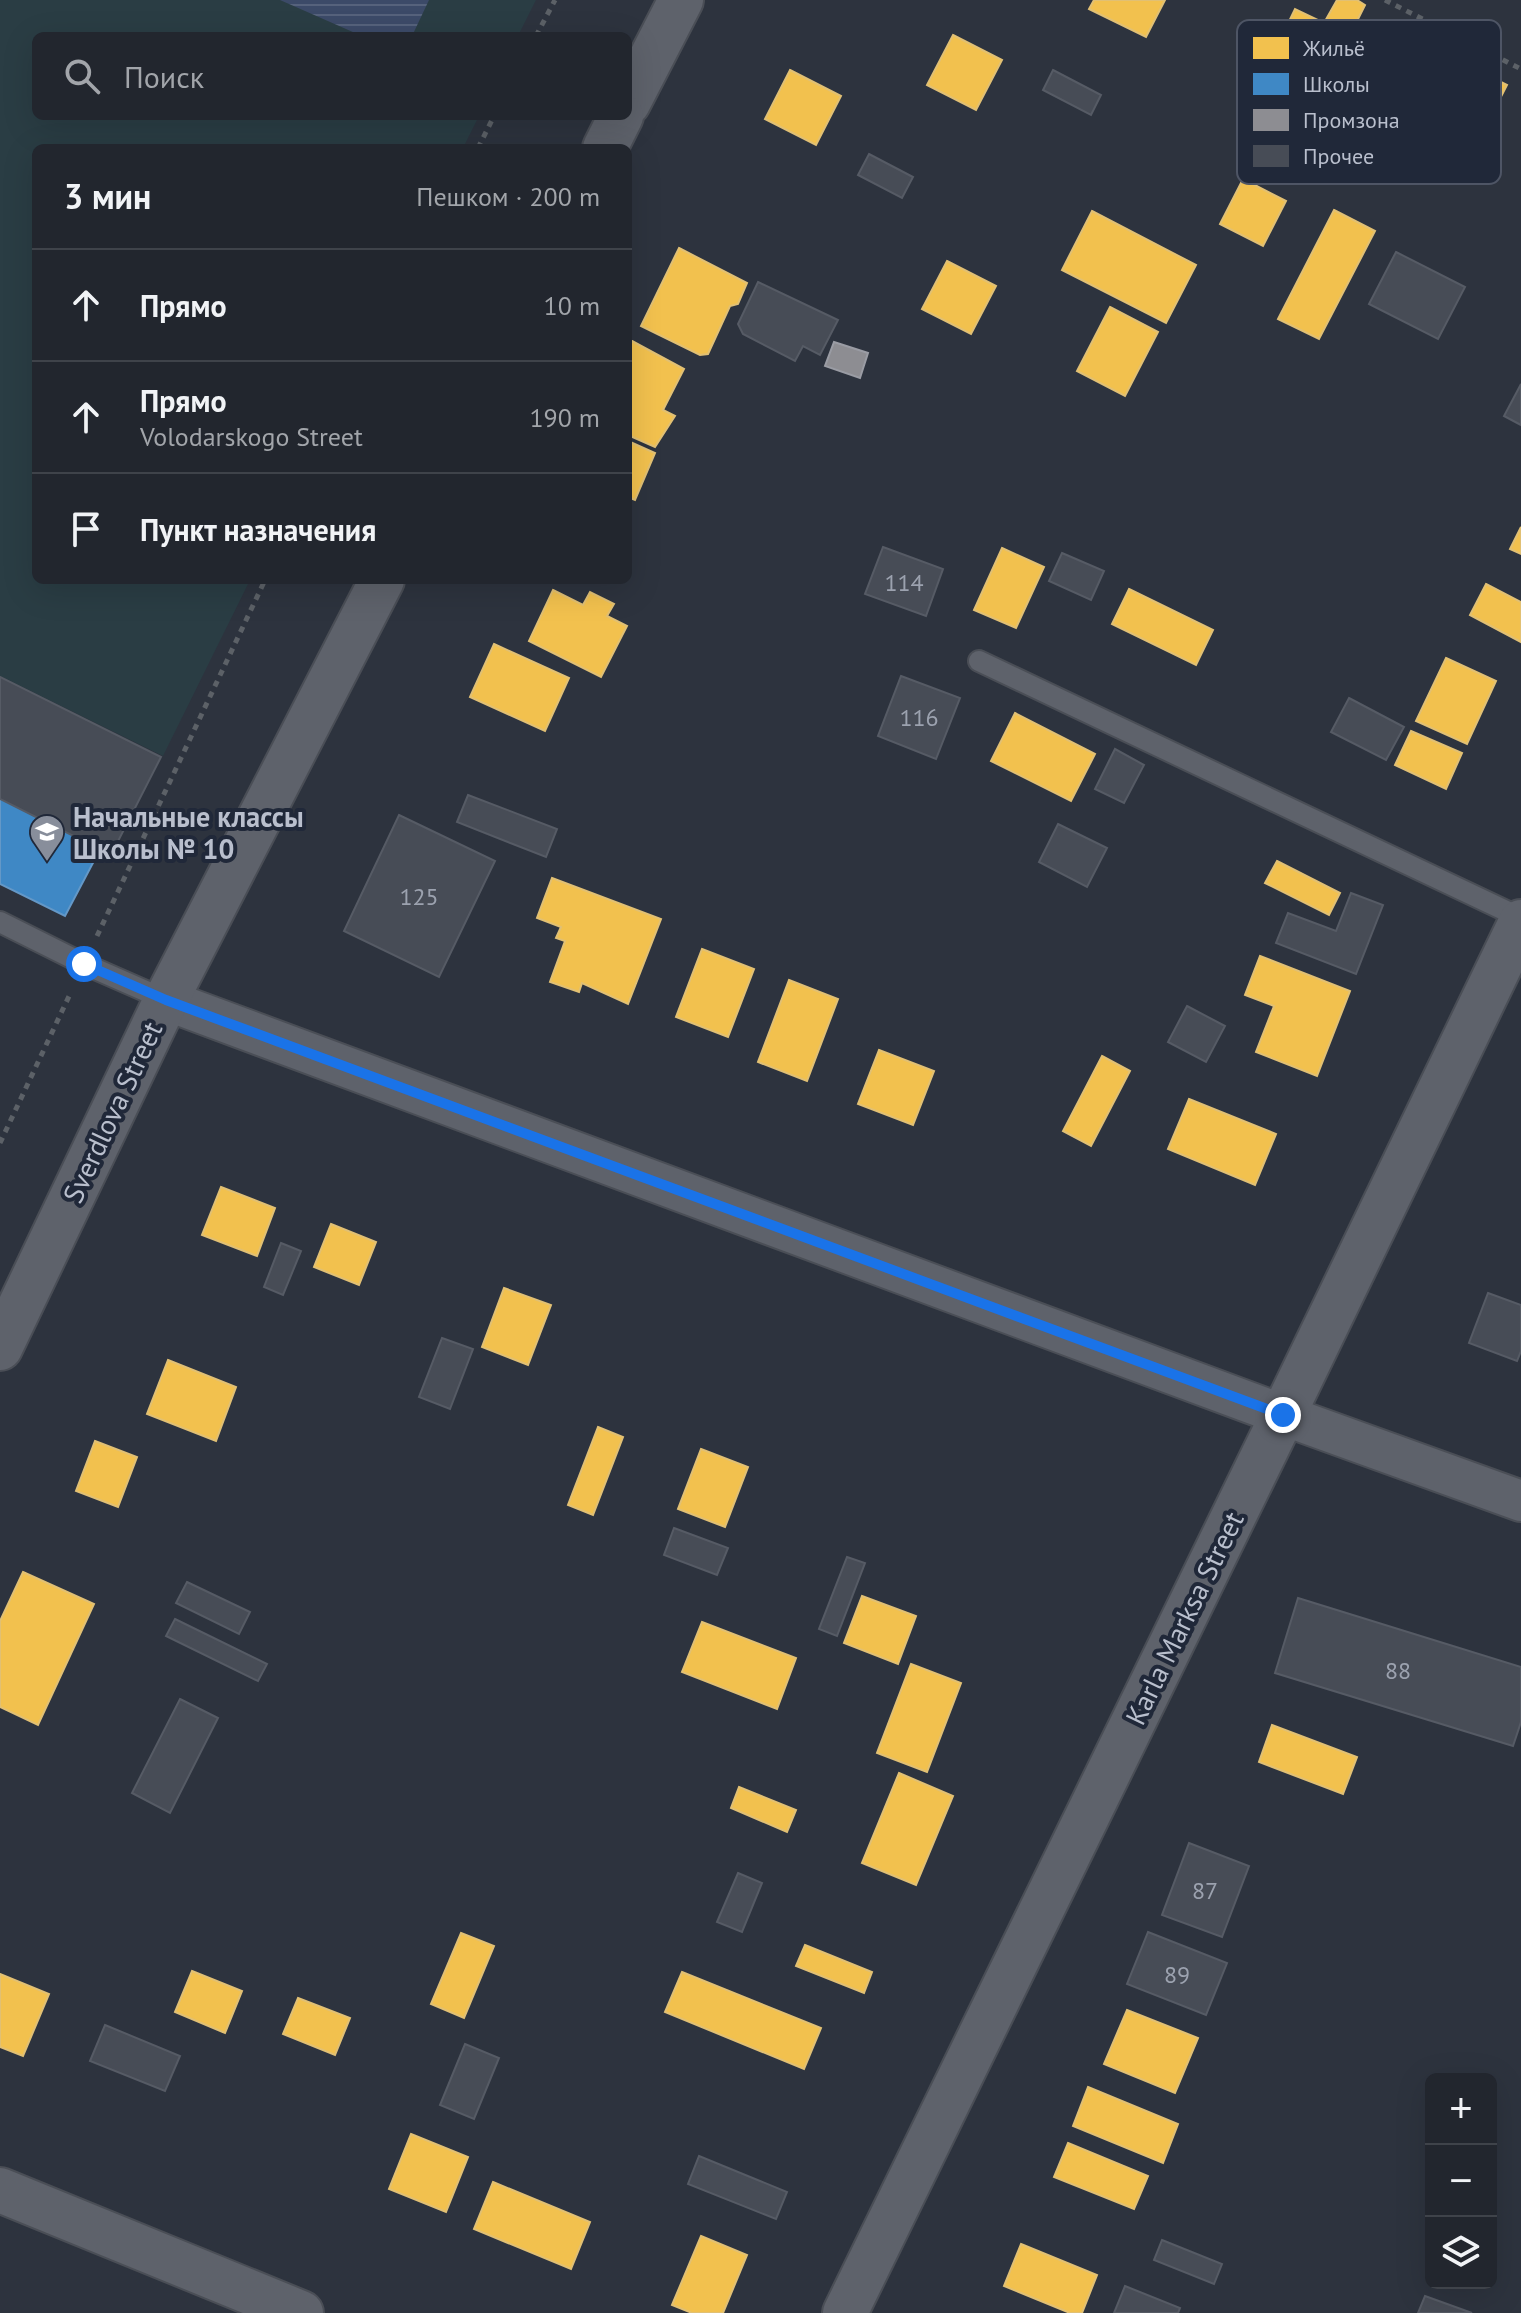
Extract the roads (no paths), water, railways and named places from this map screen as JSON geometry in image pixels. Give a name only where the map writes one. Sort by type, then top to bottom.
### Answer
[{"type":"street","points":[[632,95],[681,0]]},
{"type":"street","points":[[607,144],[619,120]]},
{"type":"street","name":"Sverdlova Street","points":[[0,1348],[166,1000],[380,584]]},
{"type":"street","name":"Karla Marksa Street","points":[[845,2313],[1521,920]]},
{"type":"street","points":[[166,1000],[1521,1501]]},
{"type":"street","points":[[0,2190],[301,2313]]},
{"type":"lane","points":[[979,661],[1521,920]]},
{"type":"lane","points":[[0,922],[166,1000]]},
{"type":"water","points":[[280,0],[429,0],[414,32],[353,32]]},
{"type":"place","name":"Начальные классы Школы № 10","points":[[47,863]]}]
